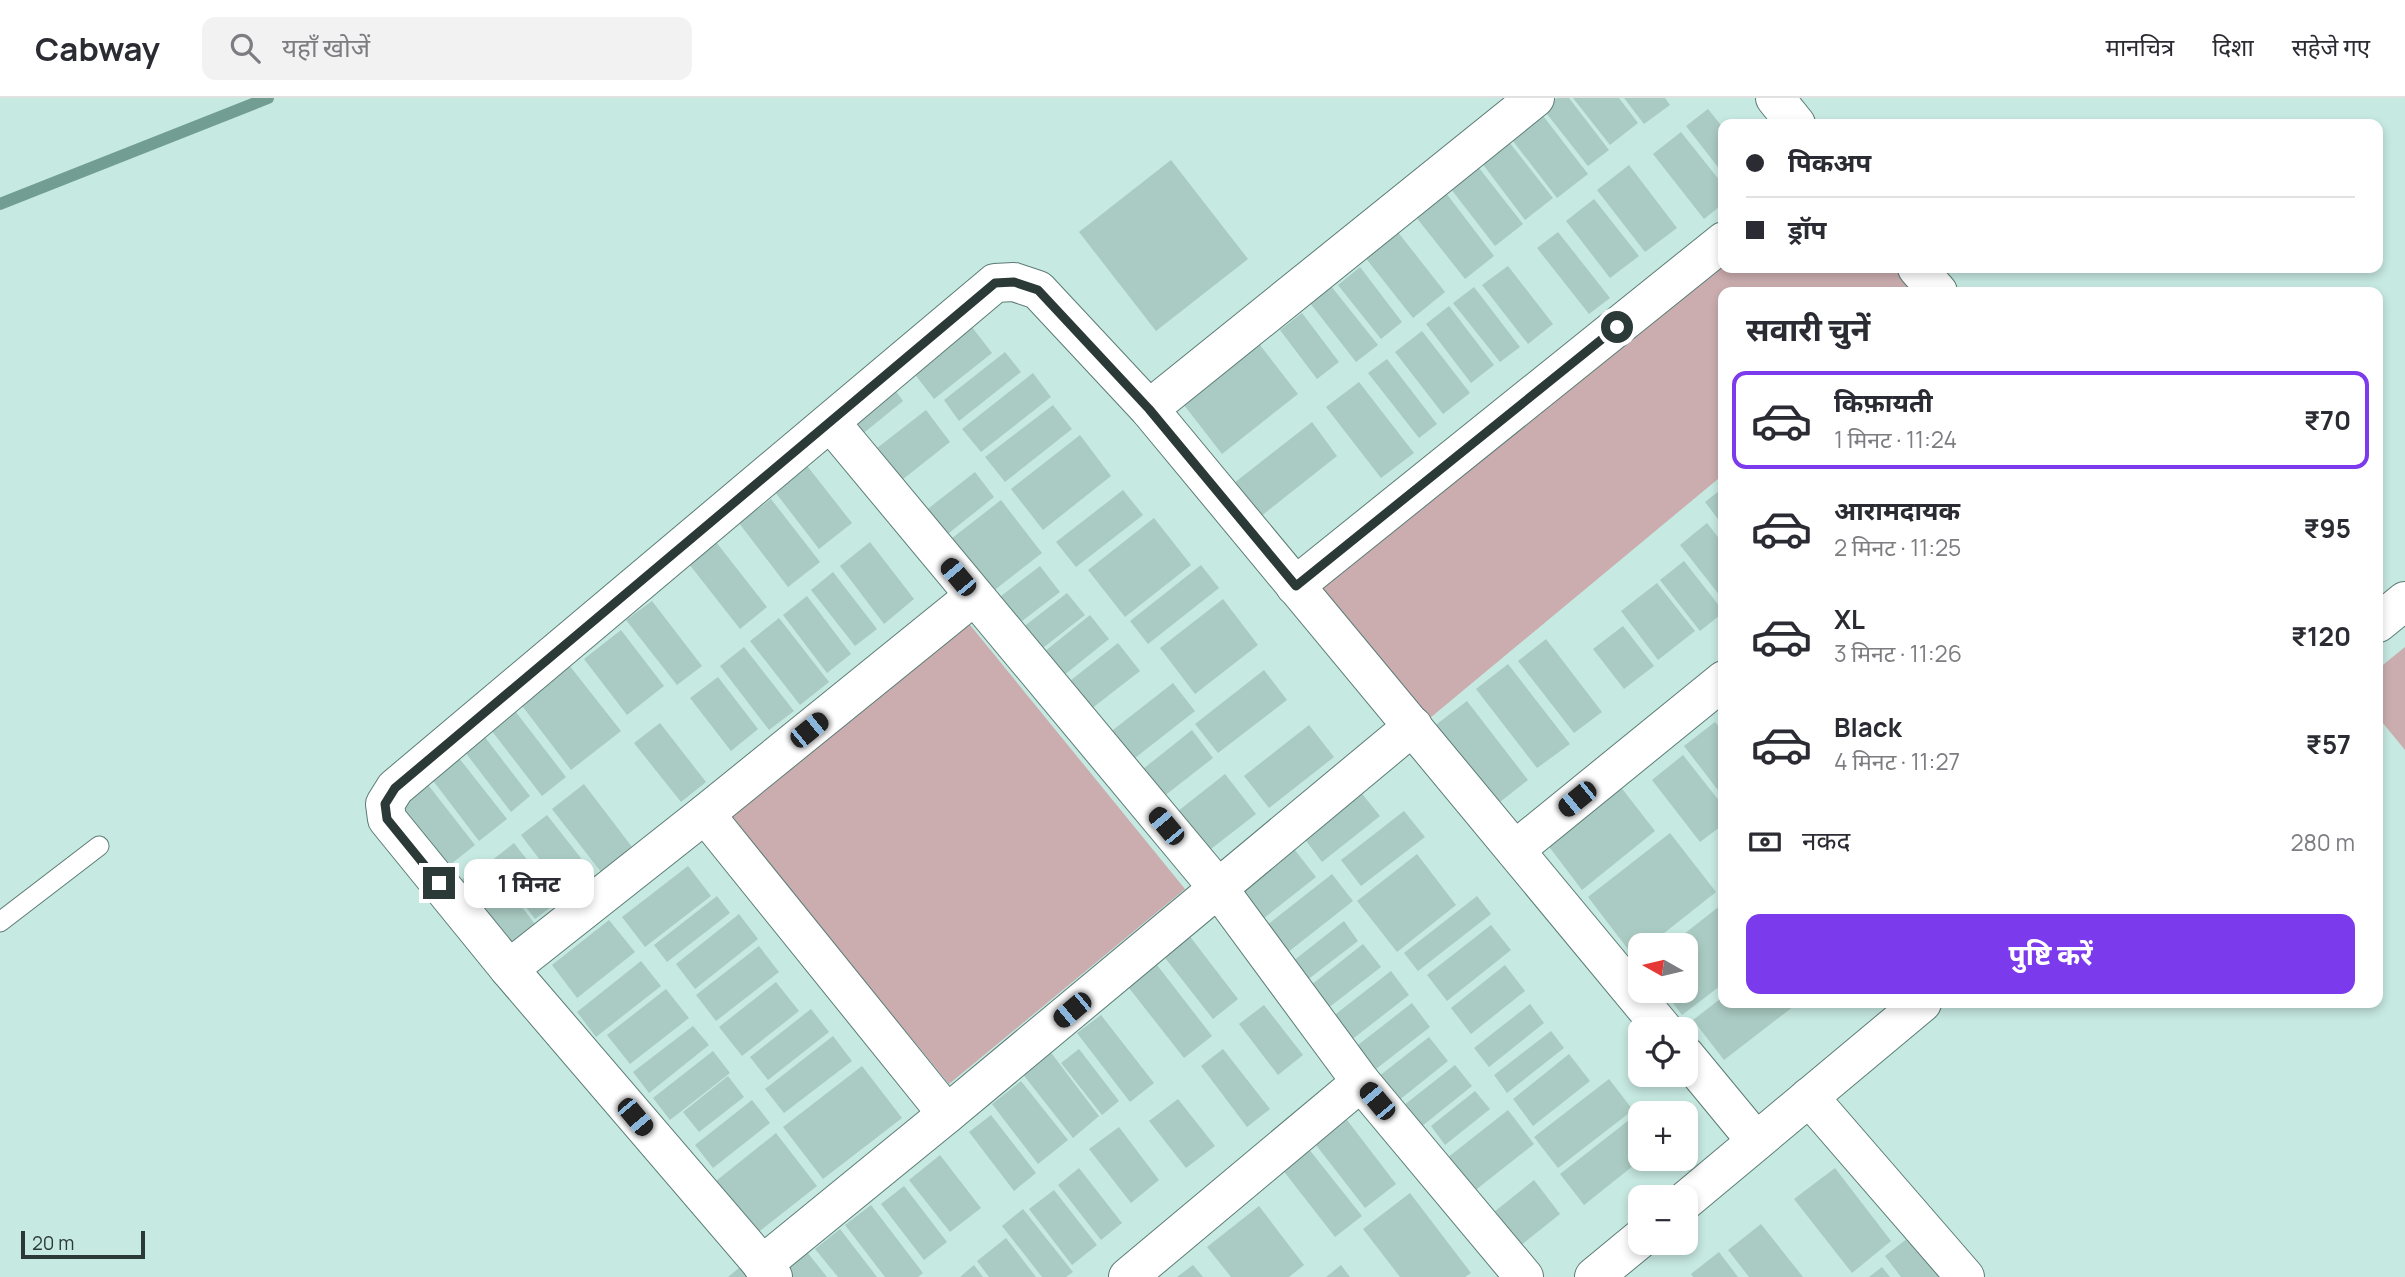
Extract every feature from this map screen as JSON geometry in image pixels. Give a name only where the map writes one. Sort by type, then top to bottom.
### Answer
[{"type":"street","points":[[1149,409],[1535,98]]},
{"type":"street","points":[[1775,98],[1792,119]]},
{"type":"street","points":[[1296,586],[1718,246]]},
{"type":"street","points":[[1921,273],[1934,287]]},
{"type":"street","points":[[1412,726],[947,1114],[767,1271],[509,968],[387,819],[385,804],[406,779],[995,283],[1014,282],[1038,290],[1149,409],[1654,1017]]},
{"type":"street","points":[[831,423],[1218,888],[1360,1082],[1524,1277]]},
{"type":"street","points":[[509,968],[705,814],[974,596]]},
{"type":"street","points":[[2383,619],[2405,601]]},
{"type":"street","points":[[1515,850],[1718,685]]},
{"type":"street","points":[[705,814],[947,1114]]},
{"type":"street","points":[[1698,1190],[1916,1008]]},
{"type":"street","points":[[1698,1071],[1756,1141]]},
{"type":"street","points":[[1128,1277],[1360,1082]]},
{"type":"street","points":[[1809,1097],[1965,1277]]},
{"type":"street","points":[[1594,1277],[1628,1249]]},
{"type":"lane","points":[[0,922],[99,846]]},
{"type":"shaded area","points":[[1718,261],[1718,273],[1908,273],[1920,287],[1718,287],[1718,479],[1430,718],[1323,588]]},
{"type":"shaded area","points":[[966,620],[1185,889],[949,1084],[729,816]]},
{"type":"shaded area","points":[[2405,647],[2405,750],[2383,723],[2383,665]]},
{"type":"building","points":[[1557,98],[1569,98],[1609,150],[1588,166],[1543,109]]},
{"type":"building","points":[[1573,98],[1619,98],[1638,123],[1610,145]]},
{"type":"building","points":[[1624,98],[1665,98],[1670,105],[1644,124]]},
{"type":"building","points":[[1537,108],[1588,174],[1557,198],[1506,132]]},
{"type":"building","points":[[1708,109],[1718,122],[1718,167],[1686,126]]},
{"type":"building","points":[[1681,132],[1718,178],[1718,208],[1704,219],[1653,154]]},
{"type":"building","points":[[1502,133],[1553,198],[1525,220],[1475,154]]},
{"type":"building","points":[[1472,159],[1523,224],[1495,246],[1444,180]]},
{"type":"building","points":[[1171,160],[1248,259],[1156,331],[1079,232]]},
{"type":"building","points":[[1629,165],[1677,228],[1645,252],[1597,190]]},
{"type":"building","points":[[1443,189],[1494,256],[1465,279],[1412,212]]},
{"type":"building","points":[[1594,199],[1639,256],[1610,278],[1566,221]]},
{"type":"building","points":[[1397,231],[1445,292],[1413,318],[1364,256]]},
{"type":"building","points":[[1558,232],[1610,298],[1589,314],[1537,248]]},
{"type":"building","points":[[1508,266],[1553,324],[1528,344],[1482,285]]},
{"type":"building","points":[[1360,267],[1402,322],[1381,339],[1338,285]]},
{"type":"building","points":[[1331,286],[1378,345],[1356,362],[1310,303]]},
{"type":"building","points":[[1474,287],[1520,347],[1500,362],[1453,303]]},
{"type":"building","points":[[1449,306],[1494,365],[1471,383],[1426,324]]},
{"type":"building","points":[[1302,313],[1339,362],[1317,379],[1280,330]]},
{"type":"building","points":[[968,322],[992,353],[934,399],[910,368]]},
{"type":"building","points":[[1422,331],[1470,393],[1443,414],[1395,352]]},
{"type":"building","points":[[1253,336],[1298,394],[1222,454],[1177,396]]},
{"type":"building","points":[[1005,352],[1021,372],[959,421],[944,400]]},
{"type":"building","points":[[1387,359],[1437,424],[1419,438],[1368,373]]},
{"type":"building","points":[[1033,373],[1051,397],[981,452],[962,429]]},
{"type":"building","points":[[889,382],[903,401],[855,440],[840,421]]},
{"type":"building","points":[[1359,382],[1414,453],[1381,478],[1326,407]]},
{"type":"building","points":[[1053,405],[1072,429],[1005,482],[985,457]]},
{"type":"building","points":[[926,410],[950,442],[893,487],[868,455]]},
{"type":"building","points":[[1312,422],[1337,456],[1260,517],[1234,483]]},
{"type":"building","points":[[1080,435],[1111,476],[1043,530],[1011,489]]},
{"type":"building","points":[[804,462],[852,523],[819,549],[772,488]]},
{"type":"building","points":[[975,472],[994,497],[939,541],[920,515]]},
{"type":"building","points":[[1123,490],[1143,515],[1076,567],[1056,542]]},
{"type":"building","points":[[1718,492],[1718,519],[1705,502]]},
{"type":"building","points":[[771,499],[820,562],[788,587],[739,523]]},
{"type":"building","points":[[1001,500],[1042,553],[983,599],[942,546]]},
{"type":"building","points":[[1154,518],[1191,565],[1125,617],[1088,570]]},
{"type":"building","points":[[1707,523],[1718,537],[1718,593],[1680,545]]},
{"type":"building","points":[[716,542],[767,607],[740,629],[689,564]]},
{"type":"building","points":[[870,542],[914,599],[884,624],[840,566]]},
{"type":"building","points":[[1684,561],[1718,604],[1718,617],[1700,631],[1660,580]]},
{"type":"building","points":[[1201,565],[1219,588],[1148,644],[1130,621]]},
{"type":"building","points":[[1040,566],[1060,592],[1008,632],[988,606]]},
{"type":"building","points":[[833,572],[877,629],[855,646],[811,590]]},
{"type":"building","points":[[1657,583],[1695,631],[1658,660],[1621,611]]},
{"type":"building","points":[[1067,593],[1085,615],[1030,658],[1013,635]]},
{"type":"building","points":[[807,596],[851,654],[827,673],[783,615]]},
{"type":"building","points":[[1223,599],[1258,645],[1195,694],[1160,648]]},
{"type":"building","points":[[652,601],[702,666],[677,685],[626,620]]},
{"type":"building","points":[[1090,615],[1109,639],[1053,684],[1034,660]]},
{"type":"building","points":[[779,618],[829,682],[800,705],[750,641]]},
{"type":"building","points":[[1623,626],[1654,666],[1624,689],[1593,649]]},
{"type":"building","points":[[621,630],[664,686],[627,715],[584,659]]},
{"type":"building","points":[[1546,639],[1602,712],[1574,733],[1518,661]]},
{"type":"building","points":[[1118,643],[1140,671],[1082,716],[1061,688]]},
{"type":"building","points":[[744,647],[794,711],[769,730],[720,666]]},
{"type":"building","points":[[1508,664],[1570,744],[1537,768],[1476,689]]},
{"type":"building","points":[[569,665],[621,731],[571,770],[520,703]]},
{"type":"building","points":[[1264,670],[1287,700],[1218,753],[1195,724]]},
{"type":"building","points":[[718,677],[758,729],[731,751],[690,698]]},
{"type":"building","points":[[1173,683],[1195,711],[1126,765],[1104,737]]},
{"type":"building","points":[[1467,701],[1528,780],[1495,806],[1433,727]]},
{"type":"building","points":[[512,707],[566,777],[542,796],[488,726]]},
{"type":"building","points":[[1715,722],[1718,726],[1718,790],[1684,746]]},
{"type":"building","points":[[660,723],[706,782],[681,802],[634,743]]},
{"type":"building","points":[[1309,725],[1334,757],[1269,808],[1244,776]]},
{"type":"building","points":[[1192,730],[1213,758],[1154,804],[1133,777]]},
{"type":"building","points":[[484,736],[530,796],[511,812],[465,752]]},
{"type":"building","points":[[455,753],[507,819],[479,841],[428,774]]},
{"type":"building","points":[[1683,755],[1718,799],[1718,828],[1700,842],[1652,780]]},
{"type":"building","points":[[1225,774],[1256,814],[1198,859],[1168,819]]},
{"type":"building","points":[[422,777],[475,845],[446,868],[394,800]]},
{"type":"building","points":[[584,784],[632,847],[601,872],[552,809]]},
{"type":"building","points":[[1620,786],[1655,831],[1582,890],[1547,844]]},
{"type":"building","points":[[1359,790],[1380,816],[1322,862],[1301,834]]},
{"type":"building","points":[[1404,811],[1425,837],[1361,886],[1341,860]]},
{"type":"building","points":[[547,815],[595,876],[568,897],[521,835]]},
{"type":"building","points":[[1670,833],[1716,892],[1664,933],[1628,933],[1628,949],[1588,897]]},
{"type":"building","points":[[1287,840],[1316,877],[1259,922],[1231,885]]},
{"type":"building","points":[[514,843],[559,901],[535,919],[491,861]]},
{"type":"building","points":[[1417,854],[1456,905],[1397,952],[1357,901]]},
{"type":"building","points":[[486,861],[535,924],[502,950],[452,887]]},
{"type":"building","points":[[688,866],[711,896],[645,947],[622,917]]},
{"type":"building","points":[[1332,874],[1353,901],[1278,960],[1257,933]]},
{"type":"building","points":[[717,896],[730,913],[667,962],[654,945]]},
{"type":"building","points":[[1477,896],[1491,914],[1418,971],[1404,953]]},
{"type":"building","points":[[1718,907],[1718,988],[1698,1003],[1698,933],[1685,933]]},
{"type":"building","points":[[739,914],[758,939],[695,989],[676,964]]},
{"type":"building","points":[[609,920],[635,952],[577,998],[552,965]]},
{"type":"building","points":[[1344,921],[1358,941],[1302,984],[1288,965]]},
{"type":"building","points":[[1491,925],[1511,950],[1447,1001],[1427,975]]},
{"type":"building","points":[[1188,934],[1238,999],[1213,1019],[1162,954]]},
{"type":"building","points":[[1363,944],[1381,967],[1323,1012],[1306,989]]},
{"type":"building","points":[[759,946],[779,972],[716,1021],[696,995]]},
{"type":"building","points":[[641,961],[661,986],[596,1037],[577,1012]]},
{"type":"building","points":[[1157,965],[1212,1036],[1184,1058],[1129,988]]},
{"type":"building","points":[[1505,965],[1525,991],[1471,1034],[1451,1008]]},
{"type":"building","points":[[1391,971],[1409,995],[1350,1041],[1332,1017]]},
{"type":"building","points":[[776,982],[799,1011],[742,1056],[719,1027]]},
{"type":"building","points":[[666,989],[689,1018],[630,1064],[607,1035]]},
{"type":"building","points":[[1718,1001],[1718,1008],[1792,1008],[1724,1060],[1698,1026],[1697,1017]]},
{"type":"building","points":[[1412,1003],[1430,1027],[1367,1076],[1349,1052]]},
{"type":"building","points":[[1673,1003],[1698,1003],[1682,1015]]},
{"type":"building","points":[[1530,1004],[1544,1023],[1489,1067],[1474,1048]]},
{"type":"building","points":[[1264,1005],[1303,1055],[1278,1075],[1239,1024]]},
{"type":"building","points":[[811,1009],[829,1032],[768,1080],[750,1057]]},
{"type":"building","points":[[1101,1015],[1154,1083],[1130,1102],[1077,1033]]},
{"type":"building","points":[[693,1026],[709,1045],[649,1093],[633,1072]]},
{"type":"building","points":[[1551,1031],[1564,1048],[1507,1093],[1494,1075]]},
{"type":"building","points":[[833,1036],[852,1061],[784,1113],[765,1089]]},
{"type":"building","points":[[1429,1037],[1448,1061],[1388,1109],[1369,1084]]},
{"type":"building","points":[[1046,1046],[1099,1116],[1073,1138],[1018,1068]]},
{"type":"building","points":[[1079,1049],[1119,1101],[1102,1115],[1061,1063]]},
{"type":"building","points":[[1223,1049],[1270,1109],[1247,1127],[1201,1066]]},
{"type":"building","points":[[713,1051],[730,1073],[670,1120],[653,1098]]},
{"type":"building","points":[[1569,1054],[1590,1081],[1533,1126],[1513,1099]]},
{"type":"building","points":[[1455,1065],[1472,1086],[1411,1135],[1394,1113]]},
{"type":"building","points":[[862,1066],[902,1118],[823,1179],[783,1127]]},
{"type":"building","points":[[728,1076],[744,1097],[699,1132],[683,1112]]},
{"type":"building","points":[[1609,1079],[1628,1104],[1628,1114],[1558,1168],[1534,1137]]},
{"type":"building","points":[[1021,1081],[1068,1140],[1038,1164],[992,1104]]},
{"type":"building","points":[[1475,1091],[1490,1109],[1445,1145],[1431,1126]]},
{"type":"building","points":[[1178,1099],[1215,1146],[1186,1168],[1149,1121]]},
{"type":"building","points":[[752,1100],[770,1123],[713,1168],[695,1145]]},
{"type":"building","points":[[1508,1110],[1534,1144],[1468,1196],[1442,1162]]},
{"type":"building","points":[[991,1115],[1036,1173],[1014,1191],[969,1132]]},
{"type":"building","points":[[1347,1120],[1396,1184],[1365,1208],[1316,1145]]},
{"type":"building","points":[[1628,1121],[1628,1170],[1584,1205],[1560,1174]]},
{"type":"building","points":[[1119,1127],[1159,1180],[1131,1203],[1089,1149]]},
{"type":"building","points":[[776,1133],[817,1186],[747,1241],[706,1189]]},
{"type":"building","points":[[1308,1148],[1362,1216],[1335,1237],[1282,1169]]},
{"type":"building","points":[[940,1155],[981,1208],[950,1232],[909,1180]]},
{"type":"building","points":[[1079,1168],[1122,1223],[1101,1240],[1058,1185]]},
{"type":"building","points":[[1835,1168],[1891,1241],[1852,1273],[1794,1199]]},
{"type":"building","points":[[1534,1180],[1560,1214],[1510,1254],[1484,1220]]},
{"type":"building","points":[[904,1186],[947,1242],[924,1260],[881,1204]]},
{"type":"building","points":[[1054,1190],[1097,1245],[1072,1265],[1029,1209]]},
{"type":"building","points":[[1410,1193],[1471,1273],[1465,1277],[1400,1277],[1363,1229]]},
{"type":"building","points":[[871,1205],[923,1273],[918,1277],[885,1277],[845,1225]]},
{"type":"building","points":[[1259,1206],[1304,1265],[1289,1277],[1231,1277],[1207,1247]]},
{"type":"building","points":[[1023,1209],[1073,1272],[1066,1277],[1042,1277],[1002,1226]]},
{"type":"building","points":[[1761,1224],[1803,1277],[1749,1277],[1728,1250]]},
{"type":"building","points":[[840,1229],[877,1277],[838,1277],[815,1249]]},
{"type":"building","points":[[1913,1234],[1946,1277],[1901,1277],[1885,1256]]},
{"type":"building","points":[[1006,1238],[1036,1277],[989,1277],[977,1261]]},
{"type":"building","points":[[807,1252],[827,1277],[792,1277],[786,1269]]},
{"type":"building","points":[[1719,1252],[1738,1277],[1693,1277],[1691,1274]]},
{"type":"building","points":[[974,1265],[983,1277],[960,1277]]},
{"type":"building","points":[[1193,1265],[1203,1277],[1177,1277]]},
{"type":"building","points":[[1341,1265],[1350,1277],[1326,1277]]},
{"type":"building","points":[[740,1267],[748,1277],[728,1277]]},
{"type":"building","points":[[1882,1267],[1890,1277],[1869,1277]]},
{"type":"waterway","points":[[0,204],[268,98]]},
{"type":"route","points":[[439,883],[387,819],[385,804],[395,788],[995,283],[1014,282],[1038,290],[1149,409],[1296,586],[1617,327]]}]
